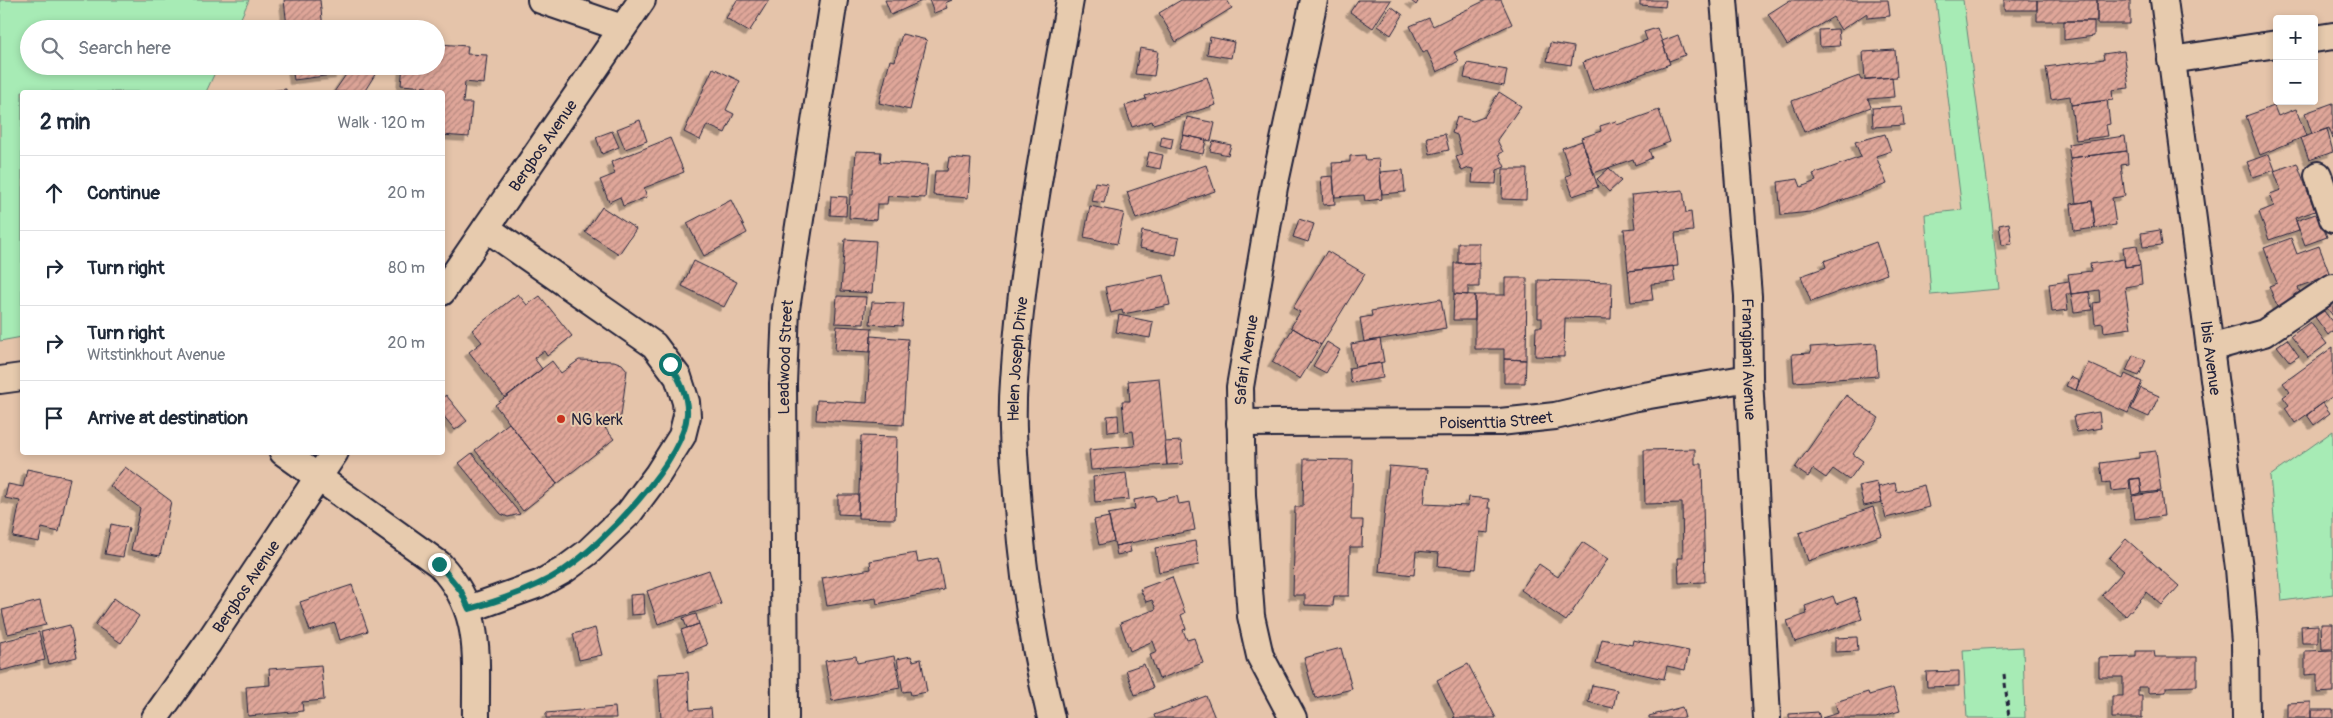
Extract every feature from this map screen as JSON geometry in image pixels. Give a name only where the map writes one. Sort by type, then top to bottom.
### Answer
[{"type":"street","points":[[540,0],[622,28]]},
{"type":"street","name":"Bergbos Avenue","points":[[445,288],[642,0]]},
{"type":"street","name":"Leadwood Street","points":[[785,718],[783,383],[786,309],[834,0]]},
{"type":"street","name":"Helen Joseph Drive","points":[[1051,718],[1035,652],[1022,562],[1015,464],[1014,382],[1032,217],[1070,0]]},
{"type":"street","name":"Safari Avenue","points":[[1293,718],[1260,656],[1254,637],[1242,495],[1240,388],[1274,187],[1314,0]]},
{"type":"street","name":"Frangipani Avenue","points":[[1724,0],[1748,296],[1749,378],[1767,718]]},
{"type":"street","name":"Ibis Avenue","points":[[2164,0],[2239,568],[2246,643],[2246,718]]},
{"type":"street","points":[[2318,38],[2333,36]]},
{"type":"street","points":[[2171,60],[2273,45]]},
{"type":"street","points":[[2318,175],[2333,219]]},
{"type":"street","points":[[469,609],[539,584],[564,570],[587,552],[629,513],[658,474],[682,436],[687,416],[686,402],[678,377],[654,345],[486,228]]},
{"type":"street","points":[[2210,348],[2264,333],[2333,287]]},
{"type":"street","points":[[0,380],[20,377]]},
{"type":"street","name":"Poisenttia Street","points":[[1240,423],[1500,422],[1555,416],[1632,398],[1749,378]]},
{"type":"street","points":[[287,455],[439,564],[461,591],[469,609],[476,648],[476,718]]},
{"type":"street","name":"Bergbos Avenue","points":[[155,718],[208,643],[333,455]]},
{"type":"path","points":[[2004,674],[2009,718]]},
{"type":"green space","points":[[0,0],[249,0],[240,20],[20,20],[20,75],[214,75],[207,90],[20,90],[20,337],[0,341]]},
{"type":"green space","points":[[1936,0],[1963,0],[1991,210],[1999,289],[1931,295],[1925,214],[1962,210]]},
{"type":"green space","points":[[2333,431],[2333,594],[2282,601],[2270,476]]},
{"type":"green space","points":[[2023,647],[2025,718],[1967,718],[1963,650]]},
{"type":"building","points":[[284,0],[320,0],[322,20],[286,20]]},
{"type":"building","points":[[737,0],[769,0],[749,32],[726,18]]},
{"type":"building","points":[[885,0],[924,0],[891,15]]},
{"type":"building","points":[[929,0],[952,0],[945,3],[947,8],[934,13]]},
{"type":"building","points":[[1181,0],[1227,0],[1232,8],[1176,42],[1159,13]]},
{"type":"building","points":[[1358,0],[1391,0],[1373,28],[1350,12]]},
{"type":"building","points":[[1410,0],[1419,0],[1416,5]]},
{"type":"building","points":[[1486,0],[1501,0],[1512,24],[1454,52],[1459,61],[1437,72],[1427,51],[1423,53],[1410,26],[1429,18],[1433,26]]},
{"type":"building","points":[[1640,0],[1666,0],[1665,7],[1640,5]]},
{"type":"building","points":[[1790,0],[1888,0],[1890,16],[1867,18],[1867,13],[1841,30],[1833,17],[1787,45],[1768,14]]},
{"type":"building","points":[[2004,0],[2037,0],[2037,10],[2004,10]]},
{"type":"building","points":[[2037,0],[2097,0],[2097,21],[2037,21]]},
{"type":"building","points":[[2097,0],[2130,0],[2130,24],[2097,24]]},
{"type":"building","points":[[1391,6],[1403,15],[1391,35],[1378,26]]},
{"type":"building","points":[[2064,21],[2094,21],[2094,36],[2064,40]]},
{"type":"building","points":[[1657,28],[1670,64],[1593,91],[1583,62],[1647,40],[1644,32]]},
{"type":"building","points":[[1838,29],[1840,46],[1820,47],[1819,30]]},
{"type":"building","points":[[902,34],[927,40],[910,110],[879,103],[890,60],[895,61]]},
{"type":"building","points":[[1678,35],[1685,55],[1669,61],[1662,41]]},
{"type":"building","points":[[1210,37],[1234,42],[1231,58],[1207,54]]},
{"type":"building","points":[[1550,43],[1574,47],[1571,65],[1547,61]]},
{"type":"building","points":[[445,44],[468,46],[467,54],[487,55],[484,84],[465,82],[463,103],[472,103],[469,137],[445,135],[445,90],[426,90],[427,87],[401,85],[402,75],[445,75]]},
{"type":"building","points":[[1140,48],[1158,51],[1154,76],[1135,74]]},
{"type":"building","points":[[1895,50],[1897,77],[1865,79],[1863,52]]},
{"type":"building","points":[[2124,51],[2129,88],[2112,90],[2113,100],[2071,105],[2070,96],[2051,99],[2046,67],[2104,59],[2103,54]]},
{"type":"building","points":[[1467,63],[1507,70],[1504,86],[1464,78]]},
{"type":"building","points":[[713,68],[740,81],[726,110],[734,114],[725,133],[707,125],[700,140],[684,132]]},
{"type":"building","points":[[293,75],[332,75],[294,80]]},
{"type":"building","points":[[346,75],[375,75],[365,90],[335,90]]},
{"type":"building","points":[[1859,76],[1861,80],[1892,77],[1894,97],[1868,99],[1871,107],[1804,132],[1792,101]]},
{"type":"building","points":[[1207,77],[1216,105],[1153,124],[1152,121],[1132,127],[1125,106],[1146,99],[1145,96]]},
{"type":"building","points":[[1499,92],[1521,106],[1497,140],[1503,152],[1499,154],[1505,167],[1497,170],[1496,184],[1472,183],[1473,169],[1469,168],[1462,171],[1456,157],[1462,155],[1457,135],[1452,133],[1457,117],[1473,121],[1484,117]]},
{"type":"building","points":[[2107,100],[2110,124],[2106,125],[2108,136],[2076,140],[2071,105]]},
{"type":"building","points":[[2333,103],[2333,139],[2329,128],[2312,134],[2305,113]]},
{"type":"building","points":[[1902,106],[1904,125],[1873,127],[1872,108]]},
{"type":"building","points":[[2274,106],[2278,116],[2296,109],[2306,136],[2260,155],[2246,116]]},
{"type":"building","points":[[1659,110],[1670,142],[1649,150],[1652,158],[1635,165],[1633,159],[1594,173],[1581,138],[1601,131],[1600,126],[1616,121],[1617,125]]},
{"type":"building","points":[[1187,117],[1215,123],[1211,141],[1183,135]]},
{"type":"building","points":[[640,120],[647,141],[625,149],[617,129]]},
{"type":"building","points":[[2327,129],[2333,152],[2309,160],[2301,138]]},
{"type":"building","points":[[612,131],[619,147],[602,154],[596,137]]},
{"type":"building","points":[[1445,134],[1449,150],[1430,154],[1427,137]]},
{"type":"building","points":[[1885,134],[1891,151],[1876,156],[1887,184],[1810,212],[1781,215],[1778,182],[1798,179],[1801,187],[1816,181],[1813,174],[1861,157],[1855,142]]},
{"type":"building","points":[[1183,135],[1206,140],[1203,154],[1179,149]]},
{"type":"building","points":[[1162,136],[1173,138],[1171,149],[1160,146]]},
{"type":"building","points":[[2125,136],[2127,151],[2070,158],[2068,144]]},
{"type":"building","points":[[670,138],[684,172],[644,188],[647,197],[623,206],[620,197],[609,202],[600,180],[615,174],[611,162]]},
{"type":"building","points":[[1213,141],[1231,145],[1228,155],[1210,151]]},
{"type":"building","points":[[1582,141],[1598,187],[1573,196],[1566,176],[1571,174],[1562,148]]},
{"type":"building","points":[[856,151],[881,152],[880,162],[928,165],[925,198],[888,196],[887,204],[877,204],[876,220],[849,218],[850,195],[853,195]]},
{"type":"building","points":[[2127,151],[2128,164],[2121,165],[2125,196],[2112,198],[2116,225],[2095,228],[2092,201],[2076,203],[2070,158]]},
{"type":"building","points":[[1149,152],[1163,155],[1160,169],[1146,166]]},
{"type":"building","points":[[2269,154],[2275,170],[2253,177],[2247,162]]},
{"type":"building","points":[[1365,155],[1366,160],[1379,159],[1382,199],[1365,201],[1364,195],[1335,197],[1332,163],[1350,162],[1350,156]]},
{"type":"building","points":[[949,157],[971,159],[968,198],[933,195],[935,171],[947,171]]},
{"type":"building","points":[[2297,163],[2315,211],[2295,218],[2299,230],[2269,240],[2259,212],[2274,206],[2270,194],[2281,190],[2274,171]]},
{"type":"building","points":[[1206,165],[1215,191],[1136,219],[1127,192]]},
{"type":"building","points":[[1609,168],[1621,181],[1609,192],[1597,179]]},
{"type":"building","points":[[1503,169],[1527,169],[1526,200],[1502,199]]},
{"type":"building","points":[[1403,170],[1405,192],[1382,194],[1380,172]]},
{"type":"building","points":[[1333,176],[1335,204],[1323,205],[1321,177]]},
{"type":"building","points":[[1095,182],[1108,184],[1104,203],[1091,201]]},
{"type":"building","points":[[1683,190],[1686,213],[1691,212],[1693,231],[1675,233],[1678,266],[1628,271],[1624,229],[1635,228],[1631,195]]},
{"type":"building","points":[[831,196],[847,197],[846,216],[830,215]]},
{"type":"building","points":[[731,200],[747,233],[704,256],[687,223]]},
{"type":"building","points":[[2092,201],[2095,228],[2074,231],[2071,204]]},
{"type":"building","points":[[1090,206],[1124,213],[1117,244],[1084,237]]},
{"type":"building","points":[[602,207],[636,229],[619,254],[585,232]]},
{"type":"building","points":[[2318,213],[2327,237],[2305,245],[2296,221]]},
{"type":"building","points":[[1299,219],[1314,224],[1308,242],[1293,237]]},
{"type":"building","points":[[2009,223],[2012,244],[2002,245],[1999,225]]},
{"type":"building","points":[[2160,230],[2162,245],[2143,247],[2141,233]]},
{"type":"building","points":[[1142,231],[1179,238],[1176,255],[1139,248]]},
{"type":"building","points":[[2291,238],[2297,254],[2319,246],[2330,275],[2298,287],[2302,299],[2278,309],[2269,286],[2277,283],[2264,248]]},
{"type":"building","points":[[845,239],[876,241],[872,293],[841,291]]},
{"type":"building","points":[[1876,242],[1887,274],[1811,302],[1801,276],[1826,267],[1824,261]]},
{"type":"building","points":[[1458,243],[1479,243],[1479,263],[1458,263]]},
{"type":"building","points":[[2137,245],[2140,265],[2125,267],[2123,247]]},
{"type":"building","points":[[1327,251],[1365,274],[1321,345],[1291,327],[1300,312],[1293,308]]},
{"type":"building","points":[[2124,259],[2125,267],[2140,265],[2142,284],[2125,287],[2131,328],[2104,332],[2103,323],[2095,324],[2093,303],[2100,302],[2099,290],[2071,294],[2068,274],[2091,271],[2090,264]]},
{"type":"building","points":[[694,261],[737,282],[724,307],[682,286]]},
{"type":"building","points":[[1454,263],[1479,263],[1479,287],[1468,287],[1468,295],[1454,294]]},
{"type":"building","points":[[1673,266],[1675,282],[1651,284],[1653,300],[1631,302],[1628,271]]},
{"type":"building","points":[[1164,275],[1170,305],[1123,314],[1122,310],[1111,313],[1105,287]]},
{"type":"building","points":[[1505,278],[1527,278],[1526,360],[1504,359],[1504,349],[1475,349],[1475,295],[1505,295]]},
{"type":"building","points":[[1538,280],[1612,282],[1611,319],[1565,318],[1564,357],[1535,356],[1536,327],[1542,327],[1542,318],[1538,318]]},
{"type":"building","points":[[2069,281],[2071,294],[2066,294],[2068,310],[2052,312],[2049,284]]},
{"type":"building","points":[[2089,292],[2092,310],[2074,312],[2071,294]]},
{"type":"building","points":[[518,294],[527,305],[540,296],[572,336],[547,356],[544,351],[534,358],[542,369],[505,398],[469,352],[482,342],[472,330]]},
{"type":"building","points":[[1454,294],[1475,295],[1475,320],[1453,320]]},
{"type":"building","points":[[837,296],[866,297],[864,324],[835,323]]},
{"type":"building","points":[[1441,299],[1446,328],[1364,342],[1360,318],[1372,316],[1371,311]]},
{"type":"building","points":[[872,302],[904,303],[902,326],[870,324]]},
{"type":"building","points":[[2333,304],[2333,316],[2327,308]]},
{"type":"building","points":[[2324,311],[2333,323],[2333,331],[2328,335],[2315,317]]},
{"type":"building","points":[[1119,315],[1153,322],[1150,338],[1116,332]]},
{"type":"building","points":[[2310,322],[2327,344],[2308,358],[2291,336]]},
{"type":"building","points":[[837,326],[872,328],[870,352],[835,350]]},
{"type":"building","points":[[1293,328],[1321,345],[1300,379],[1272,362]]},
{"type":"building","points":[[871,336],[908,339],[903,425],[816,420],[817,400],[867,403]]},
{"type":"building","points":[[1380,339],[1384,362],[1355,367],[1351,344]]},
{"type":"building","points":[[2287,339],[2299,356],[2290,362],[2277,346]]},
{"type":"building","points":[[1327,342],[1340,350],[1326,373],[1313,366]]},
{"type":"building","points":[[1876,343],[1878,376],[1794,382],[1792,354],[1811,353],[1810,347]]},
{"type":"building","points":[[2333,347],[2333,396],[2295,423],[2285,408],[2289,405],[2283,397],[2290,392],[2283,383]]},
{"type":"building","points":[[2133,355],[2146,360],[2139,376],[2126,371]]},
{"type":"building","points":[[1504,359],[1526,360],[1525,383],[1504,383]]},
{"type":"building","name":"NG kerk","points":[[579,360],[614,361],[622,364],[627,370],[621,416],[605,428],[614,439],[557,484],[495,405],[552,361],[561,373]]},
{"type":"building","points":[[1381,363],[1383,378],[1351,383],[1349,368]]},
{"type":"building","points":[[2088,363],[2123,379],[2125,374],[2142,382],[2128,413],[2076,390]]},
{"type":"building","points":[[2070,377],[2079,381],[2076,390],[2066,386]]},
{"type":"building","points":[[1159,378],[1167,465],[1091,470],[1089,450],[1135,446],[1133,431],[1125,432],[1122,401],[1130,401],[1128,381]]},
{"type":"building","points":[[2141,388],[2159,396],[2149,417],[2131,409]]},
{"type":"building","points":[[1846,395],[1879,418],[1853,454],[1863,461],[1849,480],[1833,469],[1826,478],[1813,469],[1808,477],[1795,468]]},
{"type":"building","points":[[445,396],[467,421],[455,430],[445,418]]},
{"type":"building","points":[[2323,403],[2330,413],[2314,425],[2307,415]]},
{"type":"building","points":[[2099,412],[2101,428],[2077,432],[2074,416]]},
{"type":"building","points":[[1118,415],[1119,431],[1108,432],[1107,416]]},
{"type":"building","points":[[509,423],[557,484],[523,511],[475,450]]},
{"type":"building","points":[[861,436],[897,437],[895,519],[858,518]]},
{"type":"building","points":[[1181,441],[1183,464],[1167,465],[1165,442]]},
{"type":"building","points":[[1695,449],[1695,464],[1702,464],[1705,582],[1679,583],[1678,558],[1683,558],[1682,503],[1645,504],[1644,450]]},
{"type":"building","points":[[2156,451],[2161,491],[2142,493],[2140,478],[2129,480],[2130,489],[2111,491],[2110,482],[2103,483],[2100,463],[2139,458],[2139,453]]},
{"type":"building","points":[[472,453],[520,514],[508,517],[501,514],[459,463]]},
{"type":"building","points":[[1304,459],[1353,460],[1351,520],[1363,520],[1362,547],[1350,547],[1349,596],[1334,596],[1333,606],[1305,605],[1305,595],[1293,595],[1295,507],[1303,507]]},
{"type":"building","points":[[1389,466],[1428,469],[1424,504],[1468,506],[1469,497],[1489,499],[1488,508],[1491,508],[1489,533],[1480,532],[1476,569],[1438,566],[1439,553],[1416,551],[1414,575],[1379,571]]},
{"type":"building","points":[[125,467],[171,501],[160,556],[131,550],[140,508],[110,486]]},
{"type":"building","points":[[27,469],[70,478],[59,532],[42,528],[39,542],[13,537],[20,501],[5,498],[8,484],[23,487]]},
{"type":"building","points":[[1126,473],[1129,499],[1095,502],[1093,477]]},
{"type":"building","points":[[2140,478],[2142,493],[2132,495],[2130,479]]},
{"type":"building","points":[[1877,482],[1882,502],[1864,506],[1859,486]]},
{"type":"building","points":[[1895,483],[1897,492],[1924,485],[1929,507],[1886,518],[1878,487]]},
{"type":"building","points":[[2161,492],[2164,516],[2135,519],[2132,496]]},
{"type":"building","points":[[838,495],[858,495],[858,515],[838,514]]},
{"type":"building","points":[[1155,496],[1156,501],[1177,496],[1179,504],[1190,502],[1195,530],[1115,546],[1108,514],[1135,509],[1134,500]]},
{"type":"building","points":[[1873,507],[1882,535],[1808,561],[1799,533]]},
{"type":"building","points":[[1109,517],[1114,541],[1099,545],[1094,520]]},
{"type":"building","points":[[111,524],[129,528],[123,557],[105,554]]},
{"type":"building","points":[[2126,539],[2179,586],[2162,605],[2147,592],[2126,616],[2102,595],[2124,571],[2109,558]]},
{"type":"building","points":[[1195,541],[1199,565],[1159,572],[1155,548]]},
{"type":"building","points":[[1582,542],[1608,559],[1566,621],[1521,590],[1539,564],[1558,577]]},
{"type":"building","points":[[1129,543],[1131,552],[1117,555],[1115,546]]},
{"type":"building","points":[[916,553],[918,562],[938,558],[944,590],[877,604],[876,598],[827,606],[822,578],[871,569],[870,561]]},
{"type":"building","points":[[709,570],[721,604],[658,624],[647,591]]},
{"type":"building","points":[[1172,577],[1185,613],[1181,615],[1186,629],[1183,630],[1187,640],[1194,638],[1203,663],[1159,679],[1150,655],[1157,652],[1153,641],[1130,651],[1120,623],[1156,609],[1152,600],[1146,602],[1140,589]]},
{"type":"building","points":[[352,585],[368,631],[340,640],[335,623],[310,631],[300,602]]},
{"type":"building","points":[[644,594],[645,614],[631,615],[630,595]]},
{"type":"building","points":[[1833,596],[1836,604],[1855,597],[1862,619],[1795,642],[1787,621],[1807,614],[1805,606]]},
{"type":"building","points":[[114,598],[139,616],[121,643],[95,625]]},
{"type":"building","points":[[40,601],[46,625],[8,634],[2,610]]},
{"type":"building","points":[[696,614],[699,624],[687,628],[683,618]]},
{"type":"building","points":[[699,624],[707,645],[689,652],[681,630]]},
{"type":"building","points":[[2321,624],[2333,624],[2333,649],[2322,649]]},
{"type":"building","points":[[70,625],[77,657],[49,664],[41,632]]},
{"type":"building","points":[[2318,625],[2318,643],[2302,643],[2301,626]]},
{"type":"building","points":[[595,628],[602,655],[579,660],[573,634]]},
{"type":"building","points":[[39,632],[45,660],[0,671],[0,642]]},
{"type":"building","points":[[1857,637],[1858,651],[1835,652],[1835,638]]},
{"type":"building","points":[[1602,639],[1632,645],[1633,640],[1689,651],[1685,670],[1667,666],[1664,679],[1596,664]]},
{"type":"building","points":[[1341,648],[1352,689],[1315,698],[1304,658]]},
{"type":"building","points":[[2333,650],[2333,692],[2317,693],[2317,674],[2305,675],[2305,651]]},
{"type":"building","points":[[2136,651],[2154,651],[2155,657],[2197,657],[2197,686],[2166,687],[2166,692],[2148,693],[2148,687],[2138,687],[2138,696],[2142,696],[2142,718],[2112,718],[2112,696],[2123,696],[2123,677],[2099,677],[2099,658],[2136,657]]},
{"type":"building","points":[[856,656],[857,663],[894,656],[900,688],[832,701],[825,661]]},
{"type":"building","points":[[911,656],[913,661],[921,659],[927,692],[911,695],[910,691],[903,692],[897,659]]},
{"type":"building","points":[[1144,664],[1153,688],[1135,695],[1126,670]]},
{"type":"building","points":[[1468,664],[1496,718],[1453,718],[1455,717],[1437,680]]},
{"type":"building","points":[[321,665],[324,700],[302,702],[303,711],[248,716],[246,687],[270,685],[269,669]]},
{"type":"building","points":[[1959,671],[1959,686],[1927,687],[1926,672]]},
{"type":"building","points":[[688,672],[690,710],[711,708],[712,718],[661,718],[658,674]]},
{"type":"building","points":[[1592,685],[1617,690],[1613,708],[1588,702]]},
{"type":"building","points":[[1893,688],[1900,711],[1876,718],[1822,718],[1838,713],[1835,702],[1868,692],[1869,695]]},
{"type":"building","points":[[1206,696],[1215,718],[1155,718],[1154,715]]},
{"type":"building","points":[[2311,702],[2311,718],[2287,718],[2287,703]]},
{"type":"building","points":[[615,707],[616,718],[546,718],[546,713]]},
{"type":"building","points":[[1682,707],[1685,718],[1649,718],[1649,716]]},
{"type":"building","points":[[2311,710],[2333,710],[2333,718],[2311,718]]},
{"type":"building","points":[[1818,712],[1820,718],[1789,718],[1789,714]]},
{"type":"place","name":"NG kerk","points":[[561,419]]},
{"type":"route","points":[[439,564],[461,591],[469,609],[539,584],[564,570],[587,552],[629,513],[658,474],[682,436],[687,416],[686,402],[683,388],[670,364]]}]
